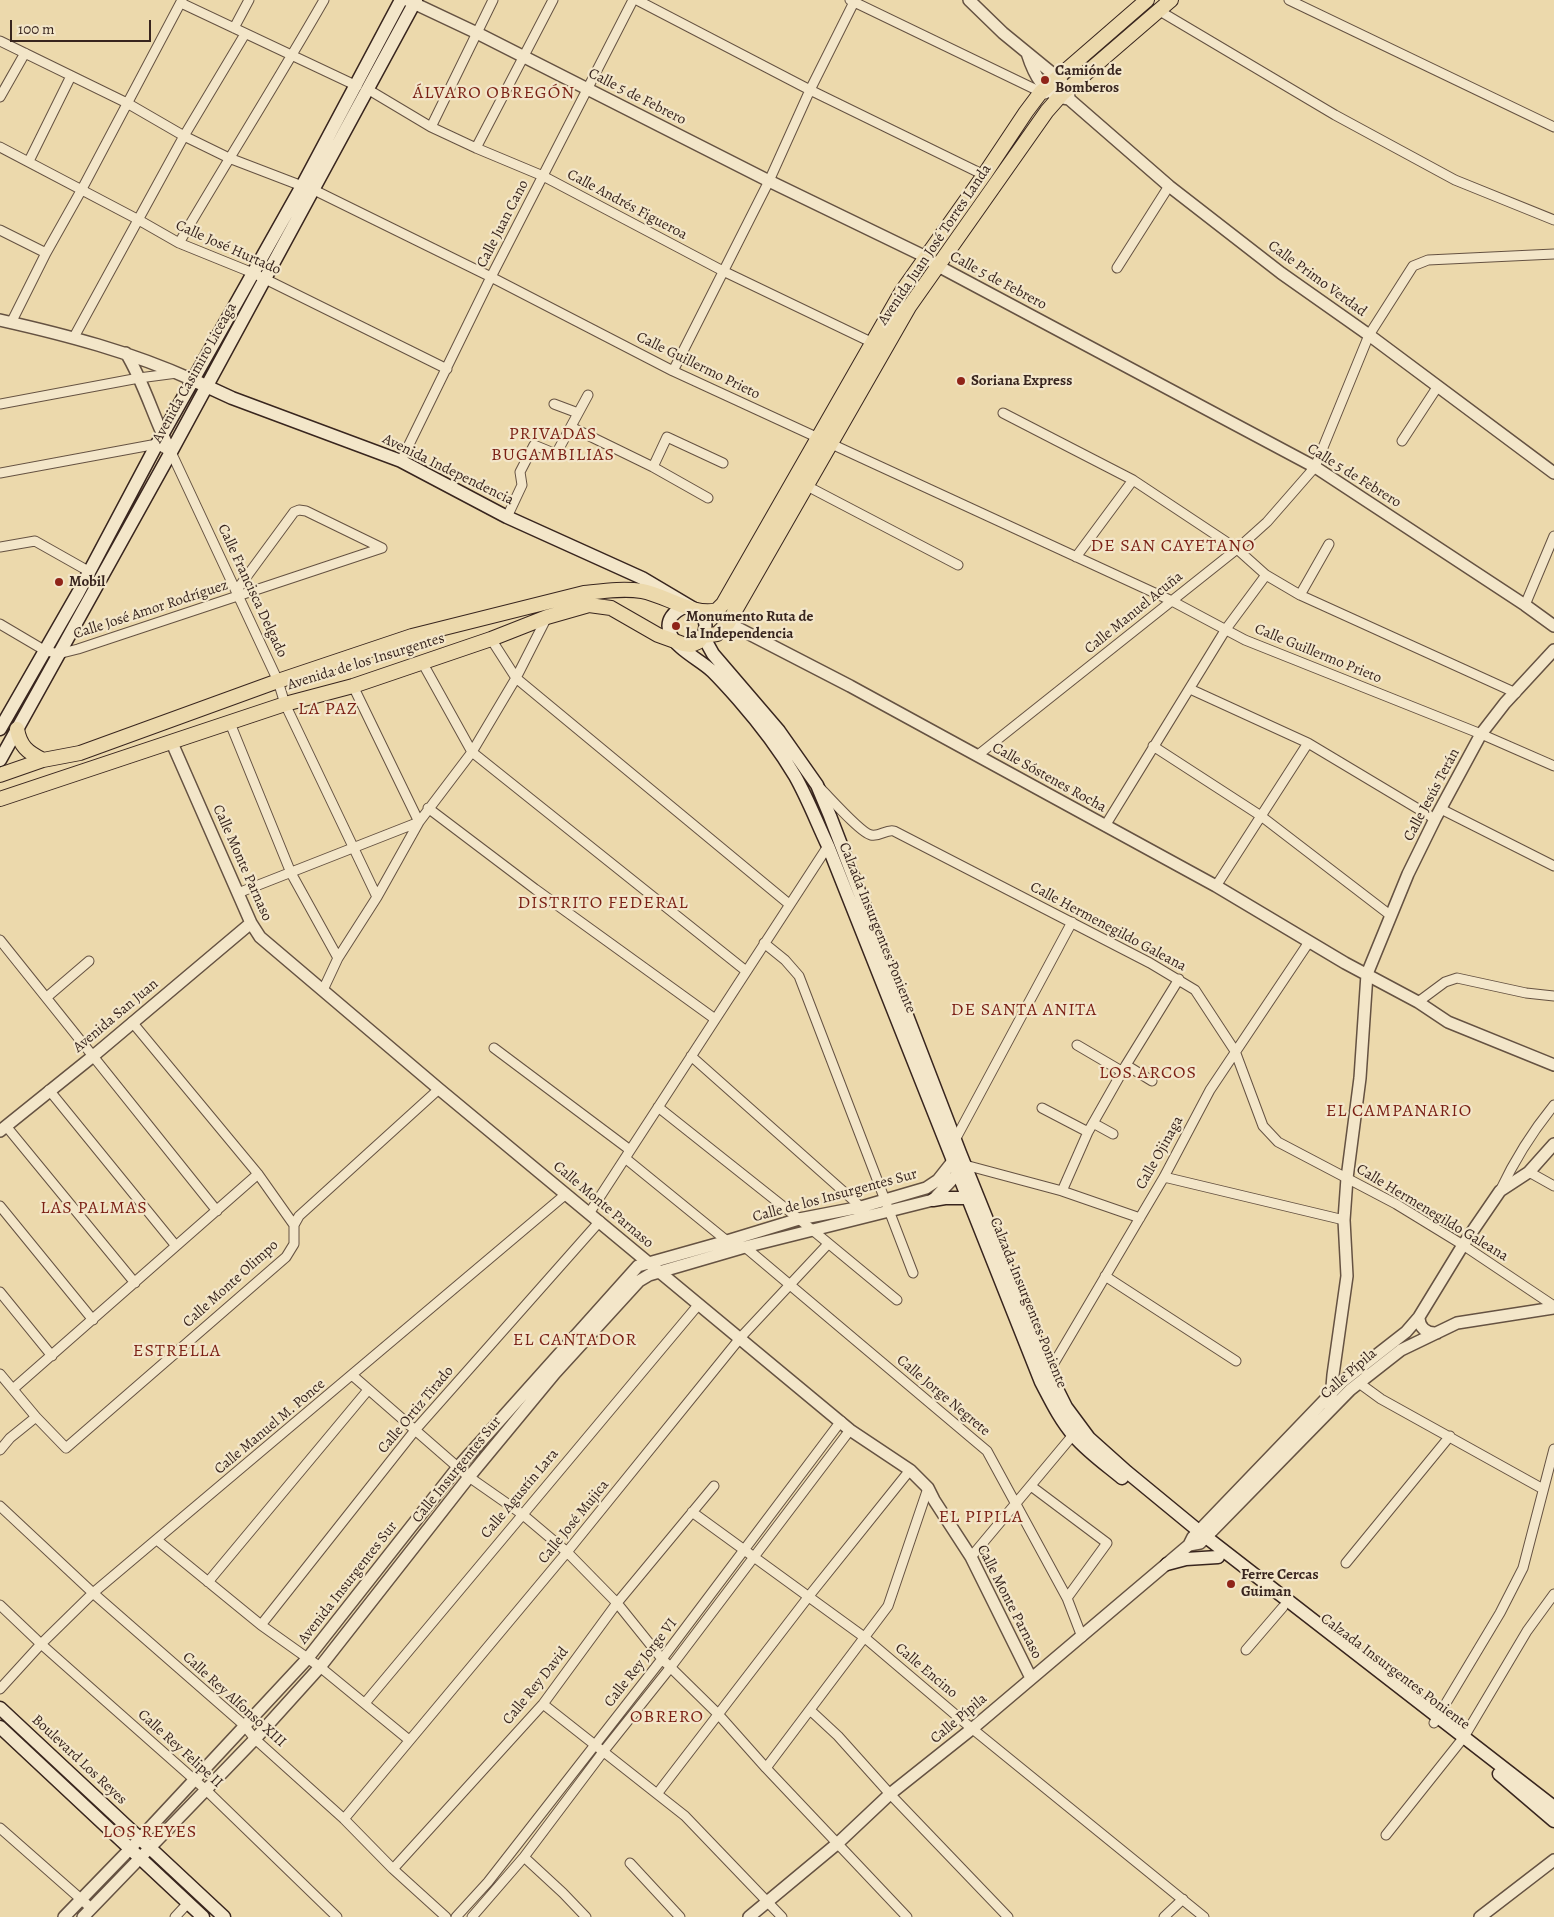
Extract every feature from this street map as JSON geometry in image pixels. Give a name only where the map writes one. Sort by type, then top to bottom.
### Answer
[{"type":"main road","name":"Avenida Juan José Torres Landa","points":[[717,610],[723,604],[902,292],[1026,112],[1043,90],[1147,0]]},
{"type":"main road","name":"Avenida Juan José Torres Landa","points":[[703,636],[718,634],[728,623],[909,307],[938,266],[1063,97],[1171,0]]},
{"type":"main road","name":"Avenida Casimiro Liceaga","points":[[0,760],[171,452],[259,276],[410,1]]},
{"type":"main road","name":"Avenida Casimiro Liceaga","points":[[0,729],[90,572],[194,380],[259,276]]},
{"type":"main road","name":"Avenida Independencia","points":[[194,380],[232,398],[401,461],[507,516],[642,578],[689,607]]},
{"type":"main road","name":"Avenida de los Insurgentes","points":[[0,775],[43,760],[80,753],[278,681],[412,636],[584,594],[608,591],[644,592],[689,607]]},
{"type":"main road","name":"Avenida de los Insurgentes","points":[[0,799],[285,704],[353,686],[491,639],[547,617],[594,605],[611,608],[658,635],[683,644],[698,642],[703,636]]},
{"type":"main road","points":[[676,641],[670,634],[668,626],[670,617],[676,610],[689,607],[703,612],[717,610]]},
{"type":"main road","points":[[689,607],[701,613],[705,620],[706,628],[703,636]]},
{"type":"main road","name":"Calzada Insurgentes Poniente","points":[[703,636],[714,654],[774,734],[817,785],[954,1140],[967,1198],[1045,1378],[1089,1438],[1125,1475],[1197,1539],[1218,1557],[1244,1571],[1283,1608],[1436,1719]]},
{"type":"main road","name":"Calzada Insurgentes Poniente","points":[[676,641],[712,672],[774,734],[828,846],[959,1164],[1045,1378],[1056,1412],[1088,1451],[1125,1475]]},
{"type":"main road","points":[[17,729],[19,740],[25,749],[43,760]]},
{"type":"main road","points":[[933,1200],[967,1198]]},
{"type":"main road","name":"Calzada Insurgentes Poniente","points":[[1197,1539],[1244,1571],[1436,1719],[1554,1821]]},
{"type":"main road","points":[[1167,1564],[1186,1559],[1218,1557]]},
{"type":"main road","name":"Boulevard Los Reyes","points":[[0,1708],[224,1917]]},
{"type":"main road","name":"Boulevard Los Reyes","points":[[0,1727],[203,1917]]},
{"type":"main road","name":"Calzada Insurgentes Poniente","points":[[1462,1740],[1554,1807]]},
{"type":"street","points":[[234,28],[249,0]]},
{"type":"street","points":[[179,243],[293,55],[324,0]]},
{"type":"street","points":[[431,127],[493,0]]},
{"type":"street","points":[[476,148],[553,0]]},
{"type":"street","points":[[635,0],[810,90],[984,175]]},
{"type":"street","name":"Calle Juan Cano","points":[[401,461],[491,277],[587,89],[635,0]]},
{"type":"street","points":[[969,0],[1027,53],[1058,78],[1063,97]]},
{"type":"street","points":[[1289,0],[1554,127]]},
{"type":"street","points":[[6,321],[82,189],[182,1]]},
{"type":"street","name":"Calle Andrés Figueroa","points":[[182,1],[245,34],[363,88],[431,127],[543,176],[723,271],[873,343]]},
{"type":"street","name":"Calle 5 de Febrero","points":[[410,1],[478,33],[926,257],[938,266],[1314,467],[1554,626]]},
{"type":"street","points":[[673,370],[769,180],[853,1],[1043,90],[1063,97]]},
{"type":"street","points":[[1158,10],[1336,115],[1455,180],[1554,220]]},
{"type":"street","points":[[74,337],[137,219],[245,34]]},
{"type":"street","name":"Calle Guillermo Prieto","points":[[0,41],[127,103],[184,136],[229,158],[307,188],[491,277],[673,370],[1170,600],[1245,640],[1481,734],[1554,766]]},
{"type":"street","points":[[0,97],[25,53]]},
{"type":"street","points":[[1027,53],[1033,72],[1043,90]]},
{"type":"street","points":[[29,161],[71,76]]},
{"type":"street","name":"Calle Primo Verdad","points":[[1063,97],[1169,186],[1281,272],[1438,386],[1554,474]]},
{"type":"street","name":"Calle José Hurtado","points":[[0,147],[82,189],[179,243],[259,276],[447,369]]},
{"type":"street","points":[[1117,268],[1169,186]]},
{"type":"street","points":[[0,230],[46,253]]},
{"type":"street","name":"Calle Manuel Acuña","points":[[978,755],[1170,600],[1237,549],[1267,522],[1314,467],[1369,335],[1413,266],[1428,260],[1554,254]]},
{"type":"street","name":"Avenida Independencia","points":[[6,321],[74,337],[126,353],[194,380]]},
{"type":"street","points":[[126,353],[136,368],[139,378]]},
{"type":"street","points":[[0,404],[139,378],[178,373]]},
{"type":"street","name":"Calle Francisca Delgado","points":[[139,378],[160,440],[171,452],[278,681],[285,704],[377,897]]},
{"type":"street","points":[[1402,441],[1438,386]]},
{"type":"street","points":[[507,516],[522,485],[520,472],[534,445],[556,454],[588,394]]},
{"type":"street","points":[[554,404],[578,413]]},
{"type":"street","points":[[1003,413],[1133,480],[1237,549],[1266,575],[1300,594],[1516,693]]},
{"type":"street","points":[[572,427],[654,467],[708,498]]},
{"type":"street","points":[[654,467],[667,437],[723,462]]},
{"type":"street","points":[[0,472],[160,440]]},
{"type":"street","points":[[1076,557],[1133,480]]},
{"type":"street","points":[[807,486],[958,565]]},
{"type":"street","name":"Calle José Amor Rodríguez","points":[[58,654],[382,548],[306,511],[299,510],[294,512],[237,594]]},
{"type":"street","points":[[1525,605],[1554,536]]},
{"type":"street","points":[[0,547],[35,541],[90,572]]},
{"type":"street","points":[[1300,594],[1329,544]]},
{"type":"street","points":[[1105,826],[1226,629],[1266,575]]},
{"type":"street","name":"Calle Sóstenes Rocha","points":[[717,610],[728,623],[850,686],[1216,886],[1345,963],[1418,1002],[1448,1022],[1554,1065]]},
{"type":"street","points":[[324,990],[338,958],[377,897],[419,822],[472,752],[516,678],[547,617]]},
{"type":"street","points":[[0,624],[44,650],[58,654]]},
{"type":"street","points":[[491,639],[516,678],[789,904]]},
{"type":"street","name":"Calle Jesús Terán","points":[[1330,1410],[1347,1276],[1344,1220],[1347,1178],[1360,1078],[1367,974],[1390,915],[1438,814],[1481,734],[1505,703],[1554,650]]},
{"type":"street","points":[[422,662],[472,752],[746,971]]},
{"type":"street","points":[[353,686],[419,822]]},
{"type":"street","points":[[1190,689],[1308,743],[1438,814],[1554,866]]},
{"type":"street","points":[[230,723],[291,873],[338,958]]},
{"type":"street","name":"Calle Monte Parnaso","points":[[172,743],[251,923],[260,937],[439,1089],[590,1212],[659,1272],[741,1337],[850,1430],[910,1470],[928,1488],[971,1557],[1031,1678]]},
{"type":"street","points":[[1216,886],[1308,743]]},
{"type":"street","points":[[1153,746],[1261,816],[1390,915]]},
{"type":"street","name":"Calle Hermenegildo Galeana","points":[[817,785],[865,833],[877,835],[888,830],[894,830],[1072,922],[1194,990],[1235,1051],[1263,1126],[1278,1142],[1396,1204],[1462,1245],[1554,1307]]},
{"type":"street","points":[[428,808],[535,889],[715,1019]]},
{"type":"street","points":[[238,893],[419,822]]},
{"type":"street","points":[[590,1212],[828,846]]},
{"type":"street","points":[[954,1140],[1072,922]]},
{"type":"street","name":"Avenida San Juan","points":[[3,1128],[251,923]]},
{"type":"street","name":"Calle Ojinaga","points":[[1045,1378],[1164,1177],[1210,1090],[1309,942]]},
{"type":"street","points":[[764,943],[785,960],[799,976],[913,1273]]},
{"type":"street","points":[[1,944],[47,997],[216,1211]]},
{"type":"street","points":[[47,997],[89,961]]},
{"type":"street","points":[[1418,1002],[1445,982],[1457,978],[1526,993],[1554,996]]},
{"type":"street","points":[[1062,1190],[1088,1132],[1179,980]]},
{"type":"street","points":[[132,1022],[258,1174],[294,1225],[299,1216],[439,1089]]},
{"type":"street","points":[[1077,1045],[1152,1081]]},
{"type":"street","points":[[494,1048],[630,1150]]},
{"type":"street","points":[[691,1056],[861,1207]]},
{"type":"street","points":[[49,1090],[176,1246]]},
{"type":"street","points":[[1500,1191],[1513,1163],[1531,1133],[1554,1105]]},
{"type":"street","points":[[658,1107],[799,1218],[897,1300]]},
{"type":"street","points":[[1042,1108],[1088,1132]]},
{"type":"street","points":[[1094,1123],[1113,1134]]},
{"type":"street","points":[[3,1128],[135,1282]]},
{"type":"street","points":[[1500,1191],[1529,1172],[1554,1144]]},
{"type":"street","points":[[625,1158],[727,1241]]},
{"type":"street","points":[[959,1164],[1062,1190],[1140,1218]]},
{"type":"street","name":"Calle de los Insurgentes Sur","points":[[648,1262],[727,1241],[799,1218],[861,1207],[933,1200],[959,1164]]},
{"type":"street","name":"Calle de los Insurgentes Sur","points":[[659,1272],[813,1230],[887,1205],[926,1188],[959,1164]]},
{"type":"street","points":[[1529,1172],[1554,1186]]},
{"type":"street","points":[[13,1390],[258,1174]]},
{"type":"street","points":[[1164,1177],[1344,1220]]},
{"type":"street","name":"Calle Pípila","points":[[1197,1539],[1352,1372],[1406,1332],[1419,1317],[1462,1245],[1500,1191]]},
{"type":"street","name":"Calle Manuel M. Ponce","points":[[0,1689],[41,1644],[93,1593],[566,1194]]},
{"type":"street","points":[[0,1206],[92,1320]]},
{"type":"street","name":"Calle Ortiz Tirado","points":[[261,1624],[416,1429],[600,1221]]},
{"type":"street","name":"Calle Monte Olimpo","points":[[36,1417],[66,1448],[286,1257],[294,1244],[294,1225]]},
{"type":"street","name":"Calle José Mujica","points":[[344,1819],[567,1552],[741,1337],[828,1244]]},
{"type":"street","name":"Calle Jorge Negrete","points":[[745,1247],[987,1450],[1067,1598],[1082,1637]]},
{"type":"street","name":"Avenida Insurgentes Sur","points":[[64,1917],[81,1899],[135,1854],[139,1838],[307,1659],[458,1467],[629,1273],[638,1266],[648,1262]]},
{"type":"street","name":"Calle Insurgentes Sur","points":[[83,1917],[135,1854],[150,1848],[255,1739],[320,1667],[469,1477],[555,1373],[639,1281],[659,1272]]},
{"type":"street","points":[[1105,1276],[1236,1361]]},
{"type":"street","points":[[0,1292],[52,1356]]},
{"type":"street","name":"Calle Agustín Lara","points":[[365,1703],[699,1304]]},
{"type":"street","name":"Calle Pípila","points":[[749,1917],[838,1843],[890,1794],[973,1728],[1197,1539],[1359,1383],[1401,1350],[1457,1323],[1554,1307]]},
{"type":"street","points":[[1419,1317],[1422,1328],[1428,1332],[1437,1333]]},
{"type":"street","points":[[0,1374],[36,1417],[10,1438],[0,1450]]},
{"type":"street","points":[[352,1375],[469,1477],[522,1514],[567,1552],[617,1603],[670,1668],[718,1714],[766,1768],[907,1917]]},
{"type":"street","points":[[1359,1383],[1381,1399],[1543,1489]]},
{"type":"street","points":[[208,1582],[368,1390]]},
{"type":"street","name":"Calle Rey Jorge VI","points":[[456,1917],[488,1882],[662,1659],[841,1421]]},
{"type":"street","name":"Calle Rey Jorge VI","points":[[472,1917],[524,1857],[850,1430]]},
{"type":"street","points":[[971,1557],[1073,1435]]},
{"type":"street","points":[[1346,1563],[1450,1436]]},
{"type":"street","points":[[1436,1719],[1500,1613],[1523,1568],[1554,1449]]},
{"type":"street","points":[[658,1794],[718,1714],[910,1470]]},
{"type":"street","name":"Calle Rey David","points":[[393,1869],[543,1704],[617,1603],[714,1486]]},
{"type":"street","points":[[1031,1486],[1107,1543],[1067,1598]]},
{"type":"street","points":[[766,1768],[888,1606],[928,1488]]},
{"type":"street","name":"Calle Rey Alfonso XIII","points":[[0,1506],[93,1593],[244,1725],[255,1739],[344,1819],[393,1869],[446,1917]]},
{"type":"street","name":"Calle Encino","points":[[692,1512],[864,1637],[1204,1917]]},
{"type":"street","points":[[157,1540],[261,1624],[320,1667],[409,1740]]},
{"type":"street","points":[[1386,1835],[1462,1740],[1527,1631],[1554,1594]]},
{"type":"street","name":"Calle Rey Felipe II","points":[[0,1605],[41,1644],[206,1790],[337,1917]]},
{"type":"street","points":[[1246,1650],[1283,1608]]},
{"type":"street","points":[[543,1704],[685,1816],[782,1917]]},
{"type":"street","points":[[810,1710],[838,1736],[890,1794],[1008,1917]]},
{"type":"street","points":[[0,1828],[91,1908]]},
{"type":"street","points":[[524,1857],[586,1917]]},
{"type":"street","points":[[1480,1917],[1554,1860]]},
{"type":"street","points":[[630,1863],[680,1917]]},
{"type":"street","points":[[1164,1917],[1183,1900]]},
{"type":"street","points":[[175,1917],[188,1903]]},
{"type":"place","name":"Camión de Bomberos","points":[[1045,80]]},
{"type":"place","name":"Soriana Express","points":[[961,381]]},
{"type":"place","name":"Mobil","points":[[59,582]]},
{"type":"place","name":"Monumento Ruta de la Independencia","points":[[676,626]]},
{"type":"place","name":"Ferre Cercas Guiman","points":[[1231,1584]]},
{"type":"district","name":"ÁLVARO OBREGÓN","points":[[494,94]]},
{"type":"district","name":"PRIVADAS BUGAMBILIAS","points":[[553,445]]},
{"type":"district","name":"DE SAN CAYETANO","points":[[1173,547]]},
{"type":"district","name":"LA PAZ","points":[[328,710]]},
{"type":"district","name":"DISTRITO FEDERAL","points":[[603,904]]},
{"type":"district","name":"DE SANTA ANITA","points":[[1024,1011]]},
{"type":"district","name":"LOS ARCOS","points":[[1148,1074]]},
{"type":"district","name":"EL CAMPANARIO","points":[[1399,1112]]},
{"type":"district","name":"LAS PALMAS","points":[[94,1209]]},
{"type":"district","name":"EL CANTADOR","points":[[575,1341]]},
{"type":"district","name":"ESTRELLA","points":[[177,1352]]},
{"type":"district","name":"EL PIPILA","points":[[981,1518]]},
{"type":"district","name":"OBRERO","points":[[667,1718]]},
{"type":"district","name":"LOS REYES","points":[[150,1833]]}]
